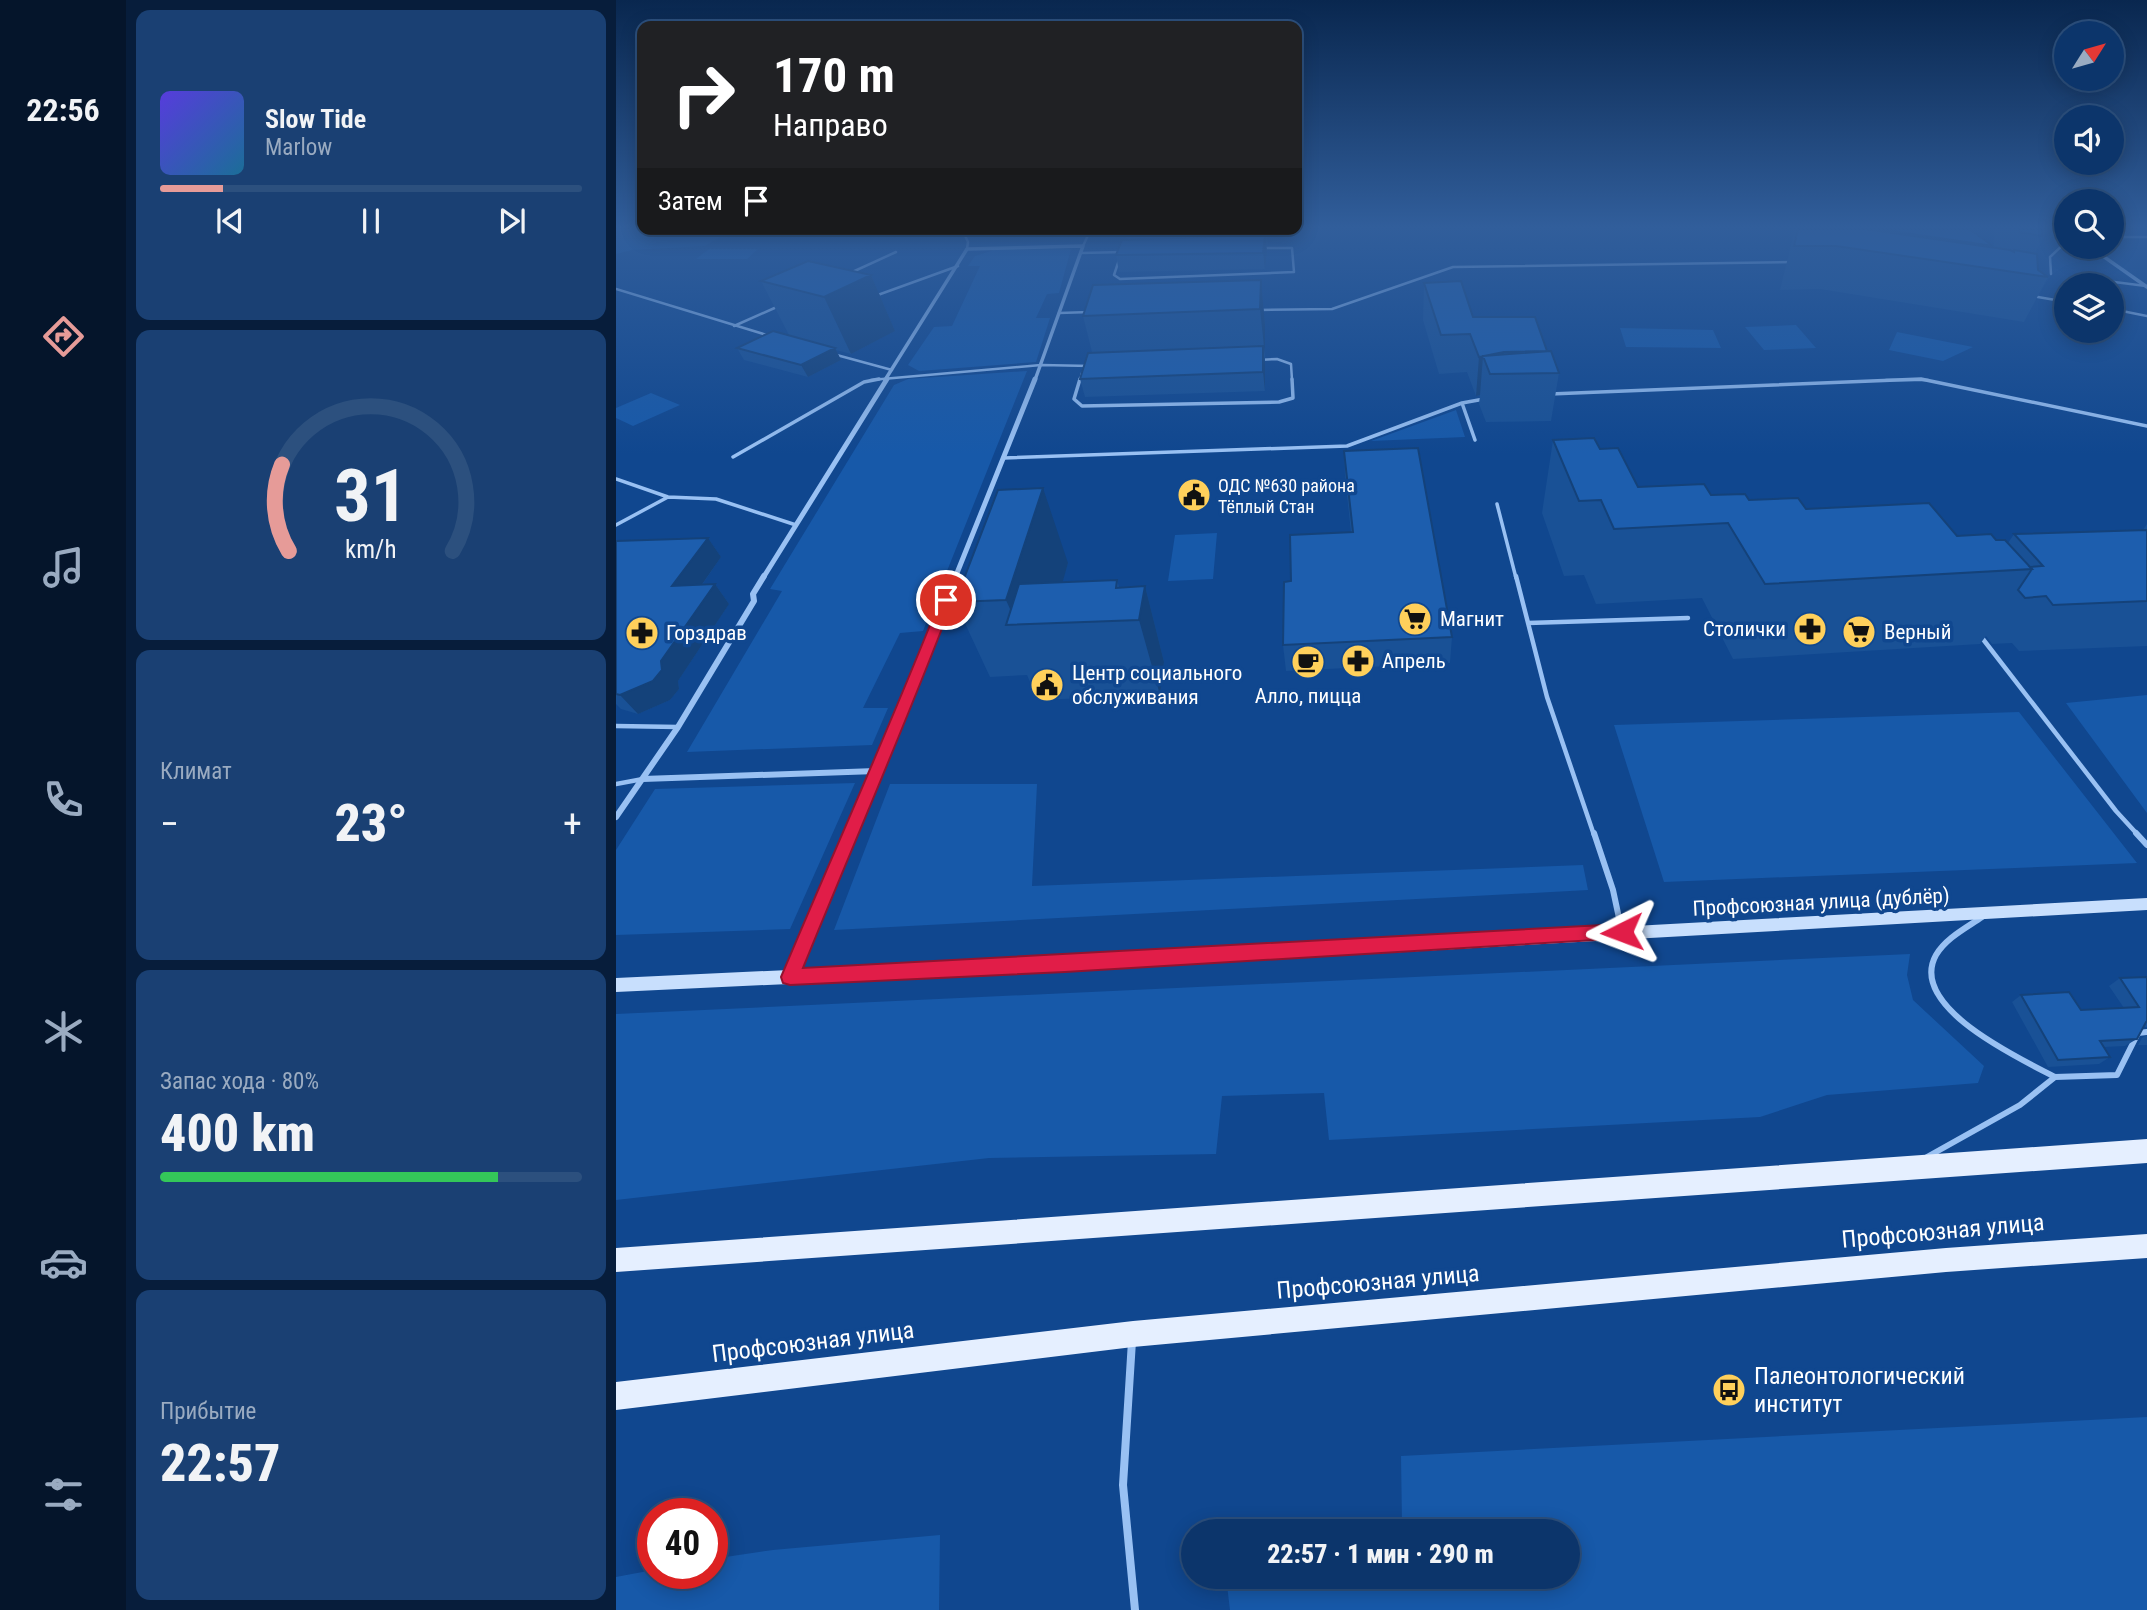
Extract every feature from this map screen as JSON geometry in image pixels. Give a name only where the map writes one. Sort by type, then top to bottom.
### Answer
[{"type":"main road","points":[[616,1260],[2147,1151]]},
{"type":"main road","name":"Профсоюзная улица","points":[[616,1396],[1133,1334],[1946,1260],[2147,1246]]},
{"type":"street","points":[[616,817],[678,727],[754,601],[753,594],[934,304]]},
{"type":"street","points":[[790,977],[876,771],[900,721],[975,524],[1041,365],[1062,304]]},
{"type":"street","points":[[643,779],[876,771]]},
{"type":"street","name":"Профсоюзная улица (дублёр)","points":[[616,985],[1078,963],[2147,904]]},
{"type":"lane","points":[[664,304],[770,336]]},
{"type":"lane","points":[[1251,310],[1332,309],[1346,304]]},
{"type":"lane","points":[[734,326],[780,305]]},
{"type":"lane","points":[[1059,313],[1090,312]]},
{"type":"lane","points":[[2124,312],[2147,316]]},
{"type":"lane","points":[[831,353],[892,370]]},
{"type":"lane","points":[[1084,367],[1074,399],[1082,406],[1279,402],[1293,398],[1291,364],[1277,359],[1249,360]]},
{"type":"lane","points":[[733,457],[864,382],[887,377],[1041,365],[1098,366]]},
{"type":"lane","points":[[1541,394],[1921,379],[2147,426]]},
{"type":"lane","points":[[1004,458],[1347,446],[1462,403],[1488,398]]},
{"type":"lane","points":[[1462,403],[1475,440]]},
{"type":"lane","points":[[616,479],[668,497],[716,499],[796,524]]},
{"type":"lane","points":[[616,525],[668,497]]},
{"type":"lane","points":[[1497,504],[1548,697],[1613,890],[1622,932]]},
{"type":"lane","points":[[1528,623],[1688,618]]},
{"type":"lane","points":[[1976,631],[2116,811],[2147,845]]},
{"type":"lane","points":[[616,726],[678,727]]},
{"type":"lane","points":[[616,784],[643,779]]},
{"type":"lane","points":[[1984,915],[1945,944],[1935,958],[1932,976],[1938,997],[1966,1023],[2055,1077],[2117,1075],[2138,1032],[2147,1032]]},
{"type":"lane","points":[[1905,1169],[2020,1105],[2055,1077]]},
{"type":"lane","points":[[1133,1334],[1123,1485],[1135,1610]]},
{"type":"shaded area","points":[[962,304],[1042,304],[1036,318],[1050,318],[1036,362],[919,371],[908,365],[934,327],[952,326]]},
{"type":"shaded area","points":[[1796,325],[1816,348],[1764,350],[1745,327]]},
{"type":"shaded area","points":[[1620,328],[1713,330],[1721,348],[1626,347]]},
{"type":"shaded area","points":[[1897,332],[1973,347],[1943,361],[1889,350]]},
{"type":"shaded area","points":[[1027,371],[923,631],[900,633],[863,708],[888,708],[872,745],[687,752],[782,591],[770,589],[894,385],[908,379]]},
{"type":"shaded area","points":[[651,393],[680,405],[633,426],[616,418],[616,408]]},
{"type":"shaded area","points":[[1456,410],[1465,437],[1371,441]]},
{"type":"shaded area","points":[[1217,533],[1213,579],[1168,581],[1175,535]]},
{"type":"shaded area","points":[[2147,695],[2147,813],[2066,703]]},
{"type":"shaded area","points":[[2019,712],[2137,863],[1664,882],[1614,725]]},
{"type":"shaded area","points":[[855,783],[790,929],[616,935],[616,850],[655,789]]},
{"type":"shaded area","points":[[890,784],[1037,784],[1032,886],[1583,865],[1588,890],[834,930]]},
{"type":"shaded area","points":[[1910,954],[1907,975],[1913,1000],[1984,1066],[1978,1083],[1827,1095],[1760,1117],[1329,1140],[1324,1093],[1222,1096],[1216,1154],[989,1158],[616,1200],[616,1014]]},
{"type":"shaded area","points":[[2147,1417],[2147,1610],[1230,1610],[1227,1589],[1580,1589],[1580,1519],[1402,1519],[1401,1456]]},
{"type":"shaded area","points":[[940,1535],[939,1610],[616,1610],[616,1577],[637,1573],[637,1589],[728,1589],[728,1557]]},
{"type":"building","points":[[1087,304],[1260,304],[1260,309],[1083,316]]},
{"type":"building","points":[[1431,304],[1469,304],[1473,317],[1535,317],[1547,351],[1504,352],[1479,357],[1470,334],[1441,335]]},
{"type":"building","points":[[773,331],[835,348],[801,365],[737,348]]},
{"type":"building","points":[[1263,346],[1263,372],[1080,379],[1088,353]]},
{"type":"building","points":[[1551,351],[1559,373],[1490,374],[1483,356]]},
{"type":"building","points":[[1594,438],[1600,449],[1618,448],[1638,487],[1704,484],[1711,495],[1745,494],[1749,500],[1798,498],[1806,509],[1929,503],[1957,536],[1991,534],[1996,540],[2005,540],[2032,569],[1765,584],[1728,523],[1614,529],[1601,500],[1579,501],[1553,440]]},
{"type":"building","points":[[1418,448],[1452,637],[1283,645],[1284,582],[1291,581],[1290,535],[1353,532],[1344,451]]},
{"type":"building","points":[[1043,488],[1006,600],[955,602],[998,490]]},
{"type":"building","points":[[2147,530],[2147,601],[2053,605],[2046,596],[2025,598],[2018,590],[2032,569],[2030,567],[2043,566],[2014,534]]},
{"type":"building","points":[[708,538],[672,586],[715,584],[661,661],[662,670],[653,681],[620,695],[616,694],[616,541]]},
{"type":"building","points":[[1117,580],[1116,588],[1145,586],[1139,620],[1006,625],[1019,584]]},
{"type":"building","points":[[2147,977],[2147,1021],[2137,1039],[2100,1041],[2110,1057],[2058,1060],[2021,995],[2069,992],[2081,1010],[2139,1007],[2120,978]]},
{"type":"place","name":"ОДС №630 района Тёплый Стан","points":[[1194,495]]},
{"type":"place","name":"Магнит","points":[[1415,619]]},
{"type":"place","name":"Столички","points":[[1810,629]]},
{"type":"place","name":"Верный","points":[[1859,632]]},
{"type":"place","name":"Горздрав","points":[[642,633]]},
{"type":"place","name":"Апрель","points":[[1358,661]]},
{"type":"place","name":"Алло, пицца","points":[[1308,662]]},
{"type":"place","name":"Центр социального обслуживания","points":[[1047,685]]},
{"type":"place","name":"Палеонтологический институт","points":[[1729,1390]]},
{"type":"route","points":[[946,600],[900,721],[876,771],[790,977],[1622,932]]}]
